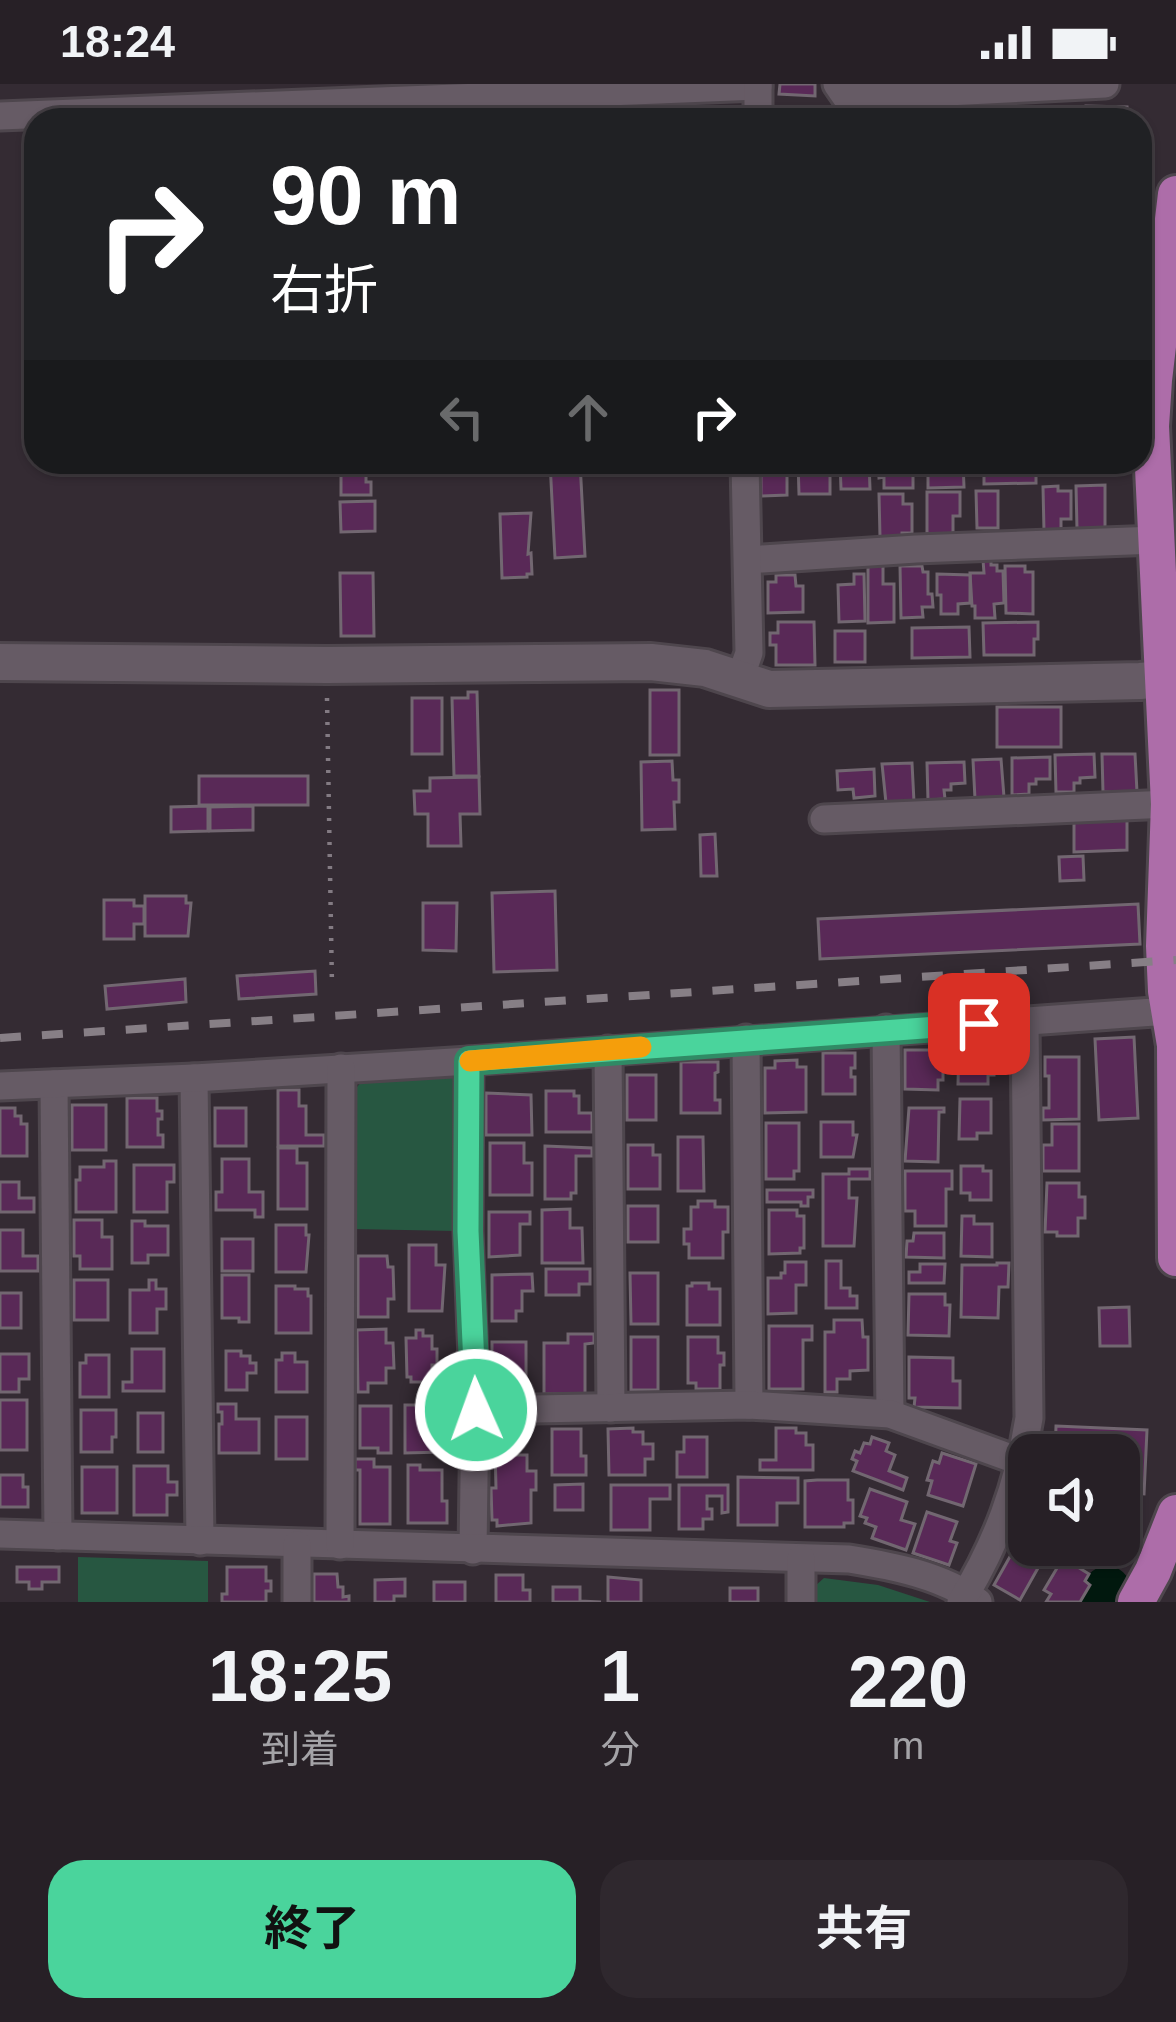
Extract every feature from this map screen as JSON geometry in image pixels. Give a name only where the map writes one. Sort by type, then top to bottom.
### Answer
[{"type":"main road","points":[[1152,296],[1176,194]]},
{"type":"main road","points":[[1150,474],[1170,678],[1164,946],[1173,1014],[1176,1258]]},
{"type":"main road","points":[[1136,1602],[1176,1515]]},
{"type":"street","points":[[837,84],[845,97],[1105,84]]},
{"type":"street","points":[[336,108],[461,90],[758,85]]},
{"type":"street","points":[[739,681],[749,652],[746,474]]},
{"type":"street","points":[[762,559],[1156,540]]},
{"type":"street","points":[[0,662],[651,662],[704,668],[769,689],[1170,678]]},
{"type":"street","points":[[824,819],[1169,804]]},
{"type":"street","points":[[0,1086],[194,1078],[886,1029],[1173,1014]]},
{"type":"street","points":[[1025,1021],[1026,1434]]},
{"type":"street","points":[[886,1029],[890,1414]]},
{"type":"street","points":[[746,1039],[749,1405]]},
{"type":"street","points":[[608,1050],[611,1408]]},
{"type":"street","points":[[469,1061],[468,1231],[476,1410],[473,1550]]},
{"type":"street","points":[[340,1545],[341,1068]]},
{"type":"street","points":[[194,1078],[200,1540]]},
{"type":"street","points":[[54,1084],[58,1536]]},
{"type":"street","points":[[476,1410],[749,1405],[890,1414],[1008,1457]]},
{"type":"street","points":[[0,1534],[849,1559],[897,1567],[968,1599],[1008,1509]]},
{"type":"street","points":[[297,1602],[298,1545]]},
{"type":"street","points":[[801,1559],[801,1602]]},
{"type":"path","points":[[326,664],[332,986]]},
{"type":"green space","points":[[456,1077],[457,1231],[351,1229],[350,1096],[361,1082]]},
{"type":"green space","points":[[78,1557],[208,1561],[208,1602],[78,1602]]},
{"type":"green space","points":[[824,1578],[878,1585],[930,1602],[814,1602],[814,1587]]},
{"type":"building","points":[[780,84],[815,84],[815,96],[779,94]]},
{"type":"building","points":[[341,474],[366,474],[366,482],[371,482],[371,495],[341,495]]},
{"type":"building","points":[[551,474],[581,474],[585,556],[555,558]]},
{"type":"building","points":[[761,474],[787,474],[787,495],[761,496]]},
{"type":"building","points":[[798,474],[830,474],[830,494],[799,494]]},
{"type":"building","points":[[840,474],[869,474],[870,489],[841,489]]},
{"type":"building","points":[[879,474],[913,474],[913,488],[884,488],[884,477]]},
{"type":"building","points":[[928,474],[963,474],[964,487],[928,488]]},
{"type":"building","points":[[984,474],[1036,474],[1036,483],[984,484]]},
{"type":"building","points":[[1105,485],[1105,528],[1077,529],[1076,486]]},
{"type":"building","points":[[1058,486],[1058,491],[1071,491],[1071,519],[1061,519],[1061,530],[1044,531],[1043,487]]},
{"type":"building","points":[[976,491],[998,491],[998,528],[977,528]]},
{"type":"building","points":[[927,492],[960,492],[960,516],[953,516],[953,535],[927,535]]},
{"type":"building","points":[[879,494],[903,494],[903,504],[912,504],[912,533],[880,537]]},
{"type":"building","points":[[375,501],[375,531],[341,532],[340,502]]},
{"type":"building","points":[[531,513],[528,554],[532,574],[502,578],[500,514]]},
{"type":"building","points":[[983,560],[991,560],[997,571],[1003,571],[1004,603],[994,604],[995,618],[975,618],[972,606],[970,573],[984,573]]},
{"type":"building","points":[[868,561],[883,561],[883,584],[894,584],[894,622],[868,623]]},
{"type":"building","points":[[900,566],[922,566],[928,572],[933,607],[922,607],[923,617],[901,618]]},
{"type":"building","points":[[1005,566],[1025,566],[1025,572],[1033,572],[1033,614],[1006,613]]},
{"type":"building","points":[[340,573],[373,573],[374,636],[341,636]]},
{"type":"building","points":[[854,574],[864,574],[865,621],[839,622],[838,585],[854,584]]},
{"type":"building","points":[[937,574],[970,575],[970,603],[958,604],[958,614],[941,614]]},
{"type":"building","points":[[776,575],[795,575],[796,586],[803,586],[803,612],[768,613],[768,582],[776,582]]},
{"type":"building","points":[[778,622],[814,622],[815,665],[776,665],[776,645],[770,645],[770,633],[778,633]]},
{"type":"building","points":[[1038,622],[1034,655],[984,655],[983,623]]},
{"type":"building","points":[[969,627],[970,657],[912,658],[912,628]]},
{"type":"building","points":[[835,631],[865,631],[865,662],[835,662]]},
{"type":"building","points":[[650,690],[679,690],[679,755],[650,755]]},
{"type":"building","points":[[468,692],[477,692],[479,776],[454,776],[452,698],[468,698]]},
{"type":"building","points":[[412,698],[442,698],[442,754],[412,754]]},
{"type":"building","points":[[997,707],[1061,707],[1061,747],[997,747]]},
{"type":"building","points":[[1094,754],[1095,777],[1080,778],[1074,792],[1056,792],[1055,755]]},
{"type":"building","points":[[1102,754],[1135,754],[1137,792],[1103,792]]},
{"type":"building","points":[[1050,757],[1050,779],[1029,784],[1029,794],[1012,795],[1012,758]]},
{"type":"building","points":[[1001,759],[1004,797],[975,799],[973,760]]},
{"type":"building","points":[[672,761],[673,780],[679,780],[675,829],[642,830],[641,762]]},
{"type":"building","points":[[964,762],[965,783],[951,784],[951,790],[944,790],[945,799],[928,800],[927,763]]},
{"type":"building","points":[[912,763],[914,802],[886,803],[882,764]]},
{"type":"building","points":[[874,769],[875,796],[854,798],[853,789],[838,790],[837,771]]},
{"type":"building","points":[[199,776],[308,776],[308,805],[199,805]]},
{"type":"building","points":[[479,777],[480,814],[460,814],[461,846],[428,846],[428,814],[415,814],[414,791],[430,791],[430,778]]},
{"type":"building","points":[[208,806],[208,831],[171,832],[171,807]]},
{"type":"building","points":[[253,806],[253,830],[210,831],[210,807]]},
{"type":"building","points":[[1074,817],[1127,817],[1127,850],[1074,852]]},
{"type":"building","points":[[715,834],[717,876],[701,876],[700,835]]},
{"type":"building","points":[[1083,856],[1084,880],[1060,881],[1059,857]]},
{"type":"building","points":[[555,891],[557,970],[494,972],[492,893]]},
{"type":"building","points":[[145,896],[186,896],[186,903],[191,903],[188,936],[145,936]]},
{"type":"building","points":[[104,900],[134,900],[134,906],[144,906],[144,924],[134,924],[134,939],[104,939]]},
{"type":"building","points":[[423,903],[457,903],[456,951],[423,950]]},
{"type":"building","points":[[1138,904],[1140,944],[820,959],[818,919]]},
{"type":"building","points":[[315,971],[316,994],[239,999],[237,976]]},
{"type":"building","points":[[185,979],[186,1002],[107,1009],[105,986]]},
{"type":"building","points":[[1134,1037],[1138,1118],[1099,1120],[1095,1039]]},
{"type":"building","points":[[959,1044],[988,1044],[988,1063],[994,1063],[994,1075],[988,1075],[988,1084],[958,1084]]},
{"type":"building","points":[[905,1050],[943,1050],[943,1080],[938,1080],[938,1090],[905,1089]]},
{"type":"building","points":[[823,1053],[855,1053],[851,1077],[855,1077],[855,1094],[823,1094]]},
{"type":"building","points":[[1045,1057],[1079,1057],[1079,1119],[1043,1120],[1043,1108],[1049,1108]]},
{"type":"building","points":[[797,1060],[797,1067],[806,1067],[806,1112],[765,1113],[765,1068],[775,1068],[775,1061]]},
{"type":"building","points":[[681,1062],[718,1062],[715,1100],[720,1100],[720,1113],[681,1113]]},
{"type":"building","points":[[627,1075],[656,1075],[656,1120],[627,1120]]},
{"type":"building","points":[[278,1090],[299,1090],[299,1106],[306,1106],[306,1135],[324,1135],[324,1146],[278,1146]]},
{"type":"building","points":[[546,1091],[574,1091],[579,1096],[579,1113],[592,1113],[592,1132],[546,1132]]},
{"type":"building","points":[[486,1093],[531,1095],[532,1135],[486,1135]]},
{"type":"building","points":[[127,1098],[157,1098],[163,1147],[127,1147]]},
{"type":"building","points":[[960,1099],[991,1099],[991,1133],[959,1139]]},
{"type":"building","points":[[72,1105],[106,1105],[106,1150],[72,1150]]},
{"type":"building","points":[[0,1108],[15,1108],[21,1124],[27,1124],[27,1156],[0,1156]]},
{"type":"building","points":[[215,1108],[246,1108],[246,1146],[215,1146]]},
{"type":"building","points":[[909,1108],[944,1108],[939,1112],[938,1162],[905,1161]]},
{"type":"building","points":[[821,1122],[853,1122],[853,1135],[857,1135],[853,1157],[821,1157]]},
{"type":"building","points":[[766,1123],[799,1123],[799,1171],[794,1171],[794,1179],[766,1179]]},
{"type":"building","points":[[1052,1124],[1079,1124],[1079,1171],[1043,1171],[1043,1145],[1052,1145]]},
{"type":"building","points":[[678,1137],[703,1137],[704,1191],[678,1191]]},
{"type":"building","points":[[490,1143],[524,1143],[524,1163],[532,1163],[532,1195],[490,1195]]},
{"type":"building","points":[[628,1145],[653,1145],[653,1155],[660,1155],[660,1189],[628,1189]]},
{"type":"building","points":[[545,1146],[592,1148],[592,1156],[576,1156],[576,1193],[571,1193],[571,1199],[545,1199]]},
{"type":"building","points":[[278,1148],[297,1148],[297,1163],[307,1163],[307,1209],[278,1209]]},
{"type":"building","points":[[222,1159],[249,1159],[249,1192],[263,1192],[263,1217],[255,1217],[255,1210],[216,1210],[216,1192],[222,1192]]},
{"type":"building","points":[[104,1161],[116,1161],[116,1212],[76,1212],[80,1167],[104,1167]]},
{"type":"building","points":[[134,1165],[174,1165],[174,1182],[167,1182],[167,1212],[134,1212]]},
{"type":"building","points":[[961,1166],[983,1166],[983,1171],[991,1171],[991,1200],[970,1200],[970,1193],[961,1193]]},
{"type":"building","points":[[849,1169],[870,1169],[870,1179],[849,1179],[849,1198],[857,1198],[854,1246],[823,1246],[823,1174],[849,1174]]},
{"type":"building","points":[[905,1171],[952,1171],[952,1189],[946,1189],[946,1226],[915,1226],[915,1211],[905,1211]]},
{"type":"building","points":[[0,1182],[19,1182],[19,1198],[34,1198],[34,1212],[0,1212]]},
{"type":"building","points":[[1047,1183],[1079,1183],[1085,1218],[1078,1218],[1078,1236],[1045,1232]]},
{"type":"building","points":[[767,1190],[813,1190],[813,1197],[808,1197],[808,1206],[767,1202]]},
{"type":"building","points":[[698,1201],[728,1207],[723,1258],[689,1258],[684,1229],[691,1229],[691,1207],[698,1207]]},
{"type":"building","points":[[628,1206],[658,1206],[658,1242],[628,1242]]},
{"type":"building","points":[[570,1209],[570,1228],[582,1228],[583,1263],[542,1263],[542,1210]]},
{"type":"building","points":[[769,1210],[797,1210],[797,1216],[804,1216],[800,1253],[769,1254]]},
{"type":"building","points":[[489,1212],[530,1212],[530,1224],[520,1224],[520,1255],[489,1257]]},
{"type":"building","points":[[962,1216],[974,1216],[974,1224],[992,1224],[992,1257],[961,1256]]},
{"type":"building","points":[[74,1220],[102,1220],[102,1237],[112,1237],[112,1269],[80,1269],[80,1256],[74,1256]]},
{"type":"building","points":[[132,1221],[168,1226],[168,1255],[148,1255],[148,1263],[132,1263]]},
{"type":"building","points":[[276,1225],[306,1225],[306,1272],[276,1272]]},
{"type":"building","points":[[0,1230],[23,1230],[23,1256],[38,1256],[38,1271],[0,1271]]},
{"type":"building","points":[[914,1233],[944,1233],[944,1258],[906,1257],[907,1241],[913,1241]]},
{"type":"building","points":[[222,1239],[253,1239],[253,1271],[222,1271]]},
{"type":"building","points":[[409,1245],[436,1245],[436,1265],[445,1265],[442,1311],[409,1311]]},
{"type":"building","points":[[358,1256],[387,1256],[388,1267],[393,1267],[394,1299],[388,1299],[388,1317],[358,1317]]},
{"type":"building","points":[[826,1261],[841,1261],[841,1288],[850,1288],[850,1296],[857,1296],[857,1308],[826,1308]]},
{"type":"building","points":[[785,1262],[806,1262],[806,1285],[796,1285],[796,1313],[768,1314],[768,1278],[781,1278]]},
{"type":"building","points":[[1009,1263],[1008,1287],[999,1287],[998,1318],[961,1317],[962,1265]]},
{"type":"building","points":[[920,1264],[945,1264],[944,1283],[909,1283],[909,1272],[920,1272]]},
{"type":"building","points":[[546,1269],[590,1269],[590,1284],[579,1284],[579,1295],[546,1295]]},
{"type":"building","points":[[630,1273],[658,1273],[658,1324],[631,1324]]},
{"type":"building","points":[[532,1274],[533,1291],[522,1291],[522,1311],[516,1311],[516,1321],[492,1321],[492,1275]]},
{"type":"building","points":[[222,1275],[249,1275],[249,1322],[222,1318]]},
{"type":"building","points":[[74,1280],[108,1280],[108,1320],[74,1320]]},
{"type":"building","points":[[149,1280],[156,1280],[156,1289],[166,1289],[166,1309],[157,1309],[157,1333],[130,1333],[130,1290],[149,1290]]},
{"type":"building","points":[[276,1286],[308,1289],[311,1333],[276,1333]]},
{"type":"building","points":[[687,1286],[720,1289],[720,1325],[687,1325]]},
{"type":"building","points":[[0,1293],[21,1293],[21,1328],[0,1328]]},
{"type":"building","points":[[909,1294],[945,1294],[945,1305],[950,1305],[949,1336],[908,1335]]},
{"type":"building","points":[[1129,1307],[1130,1346],[1100,1346],[1099,1308]]},
{"type":"building","points":[[834,1320],[862,1320],[863,1337],[868,1337],[868,1370],[850,1371],[850,1379],[837,1379],[837,1392],[825,1392],[825,1332],[834,1332]]},
{"type":"building","points":[[769,1326],[812,1326],[812,1340],[803,1340],[803,1389],[769,1389]]},
{"type":"building","points":[[386,1329],[386,1343],[393,1343],[394,1368],[386,1368],[386,1383],[368,1383],[368,1392],[358,1392],[357,1330]]},
{"type":"building","points":[[416,1330],[432,1336],[432,1349],[437,1349],[432,1382],[411,1382],[407,1377],[406,1338],[416,1338]]},
{"type":"building","points":[[568,1334],[594,1334],[594,1343],[585,1344],[585,1394],[544,1394],[544,1343],[568,1343]]},
{"type":"building","points":[[631,1337],[658,1337],[658,1390],[631,1390]]},
{"type":"building","points":[[688,1337],[718,1337],[718,1353],[724,1353],[720,1389],[696,1389],[696,1383],[688,1383]]},
{"type":"building","points":[[492,1342],[526,1342],[526,1391],[492,1391]]},
{"type":"building","points":[[132,1349],[164,1349],[164,1391],[123,1391],[123,1382],[132,1382]]},
{"type":"building","points":[[226,1351],[241,1351],[241,1356],[250,1356],[250,1363],[256,1363],[256,1373],[247,1373],[247,1390],[226,1390]]},
{"type":"building","points":[[282,1353],[295,1353],[295,1362],[307,1362],[307,1392],[276,1392],[276,1360],[282,1360]]},
{"type":"building","points":[[0,1354],[29,1354],[29,1379],[19,1379],[19,1392],[0,1392]]},
{"type":"building","points":[[86,1355],[109,1355],[109,1397],[80,1397],[80,1363],[86,1363]]},
{"type":"building","points":[[909,1357],[953,1358],[953,1381],[960,1381],[960,1408],[914,1407],[915,1398],[909,1398]]},
{"type":"building","points":[[0,1400],[27,1400],[27,1450],[0,1450]]},
{"type":"building","points":[[218,1404],[236,1404],[236,1419],[259,1419],[259,1453],[219,1453],[222,1412]]},
{"type":"building","points":[[405,1405],[449,1405],[443,1452],[405,1453]]},
{"type":"building","points":[[360,1406],[391,1406],[391,1453],[360,1448]]},
{"type":"building","points":[[81,1410],[116,1410],[112,1452],[81,1452]]},
{"type":"building","points":[[138,1413],[163,1413],[163,1452],[138,1452]]},
{"type":"building","points":[[276,1417],[307,1417],[307,1459],[276,1459]]},
{"type":"building","points":[[1056,1426],[1147,1430],[1144,1494],[1140,1494],[1140,1434],[1056,1434]]},
{"type":"building","points":[[633,1428],[633,1432],[643,1432],[643,1444],[653,1444],[653,1459],[645,1459],[645,1475],[609,1475],[608,1429]]},
{"type":"building","points":[[776,1428],[806,1433],[806,1445],[813,1445],[813,1470],[760,1470],[760,1460],[776,1460]]},
{"type":"building","points":[[552,1429],[581,1429],[586,1475],[552,1475]]},
{"type":"building","points":[[684,1437],[707,1437],[707,1477],[677,1477],[677,1452],[684,1452]]},
{"type":"building","points":[[872,1437],[889,1443],[886,1451],[895,1455],[889,1471],[907,1478],[903,1490],[853,1471],[855,1451],[860,1453]]},
{"type":"building","points":[[495,1446],[508,1446],[508,1455],[527,1455],[527,1471],[536,1471],[531,1523],[497,1526],[497,1520],[492,1520]]},
{"type":"building","points":[[942,1453],[976,1464],[963,1506],[928,1495],[933,1461],[939,1463]]},
{"type":"building","points":[[355,1459],[374,1459],[374,1467],[390,1467],[390,1524],[360,1524],[360,1470],[355,1470]]},
{"type":"building","points":[[408,1465],[442,1470],[447,1523],[408,1523]]},
{"type":"building","points":[[134,1466],[168,1466],[168,1482],[177,1482],[177,1495],[167,1495],[167,1515],[134,1515]]},
{"type":"building","points":[[82,1467],[117,1467],[117,1513],[82,1513]]},
{"type":"building","points":[[0,1475],[23,1475],[28,1507],[0,1507]]},
{"type":"building","points":[[738,1477],[798,1478],[798,1503],[777,1503],[777,1525],[738,1525]]},
{"type":"building","points":[[848,1480],[853,1523],[805,1527],[805,1481]]},
{"type":"building","points":[[583,1484],[583,1510],[555,1510],[555,1485]]},
{"type":"building","points":[[611,1485],[670,1485],[670,1499],[650,1499],[650,1530],[611,1530]]},
{"type":"building","points":[[679,1485],[728,1485],[728,1512],[722,1513],[722,1496],[707,1496],[712,1519],[703,1519],[703,1529],[679,1529]]},
{"type":"building","points":[[870,1489],[907,1502],[901,1520],[915,1524],[906,1550],[872,1538],[876,1527],[860,1516]]},
{"type":"building","points":[[927,1512],[957,1522],[950,1541],[957,1543],[949,1565],[913,1553]]},
{"type":"building","points":[[1008,1560],[1008,1566],[1038,1568],[1020,1600],[994,1585]]},
{"type":"building","points":[[1058,1566],[1076,1566],[1089,1574],[1085,1581],[1090,1585],[1080,1602],[1046,1602],[1051,1594],[1044,1590]]},
{"type":"building","points":[[17,1567],[59,1567],[59,1582],[42,1582],[42,1589],[29,1589],[29,1582],[17,1582]]},
{"type":"building","points":[[227,1567],[266,1567],[271,1591],[266,1591],[266,1602],[222,1602],[222,1594],[227,1594]]},
{"type":"building","points":[[314,1574],[337,1574],[338,1587],[343,1587],[343,1597],[349,1596],[349,1602],[314,1602]]},
{"type":"building","points":[[496,1575],[523,1575],[523,1590],[530,1590],[530,1602],[496,1602]]},
{"type":"building","points":[[608,1577],[641,1580],[641,1602],[608,1602]]},
{"type":"building","points":[[405,1579],[405,1596],[394,1596],[394,1602],[375,1602],[375,1580]]},
{"type":"building","points":[[434,1582],[465,1582],[465,1602],[434,1602]]},
{"type":"building","points":[[553,1587],[580,1587],[580,1601],[601,1602],[553,1602]]},
{"type":"building","points":[[730,1588],[758,1588],[758,1602],[730,1602]]},
{"type":"waterway","points":[[1100,1602],[1107,1590]]},
{"type":"railway","points":[[0,1038],[1176,960]]},
{"type":"slow traffic","points":[[470,1061],[641,1047]]},
{"type":"route","points":[[476,1410],[468,1231],[469,1061],[979,1024]]}]
